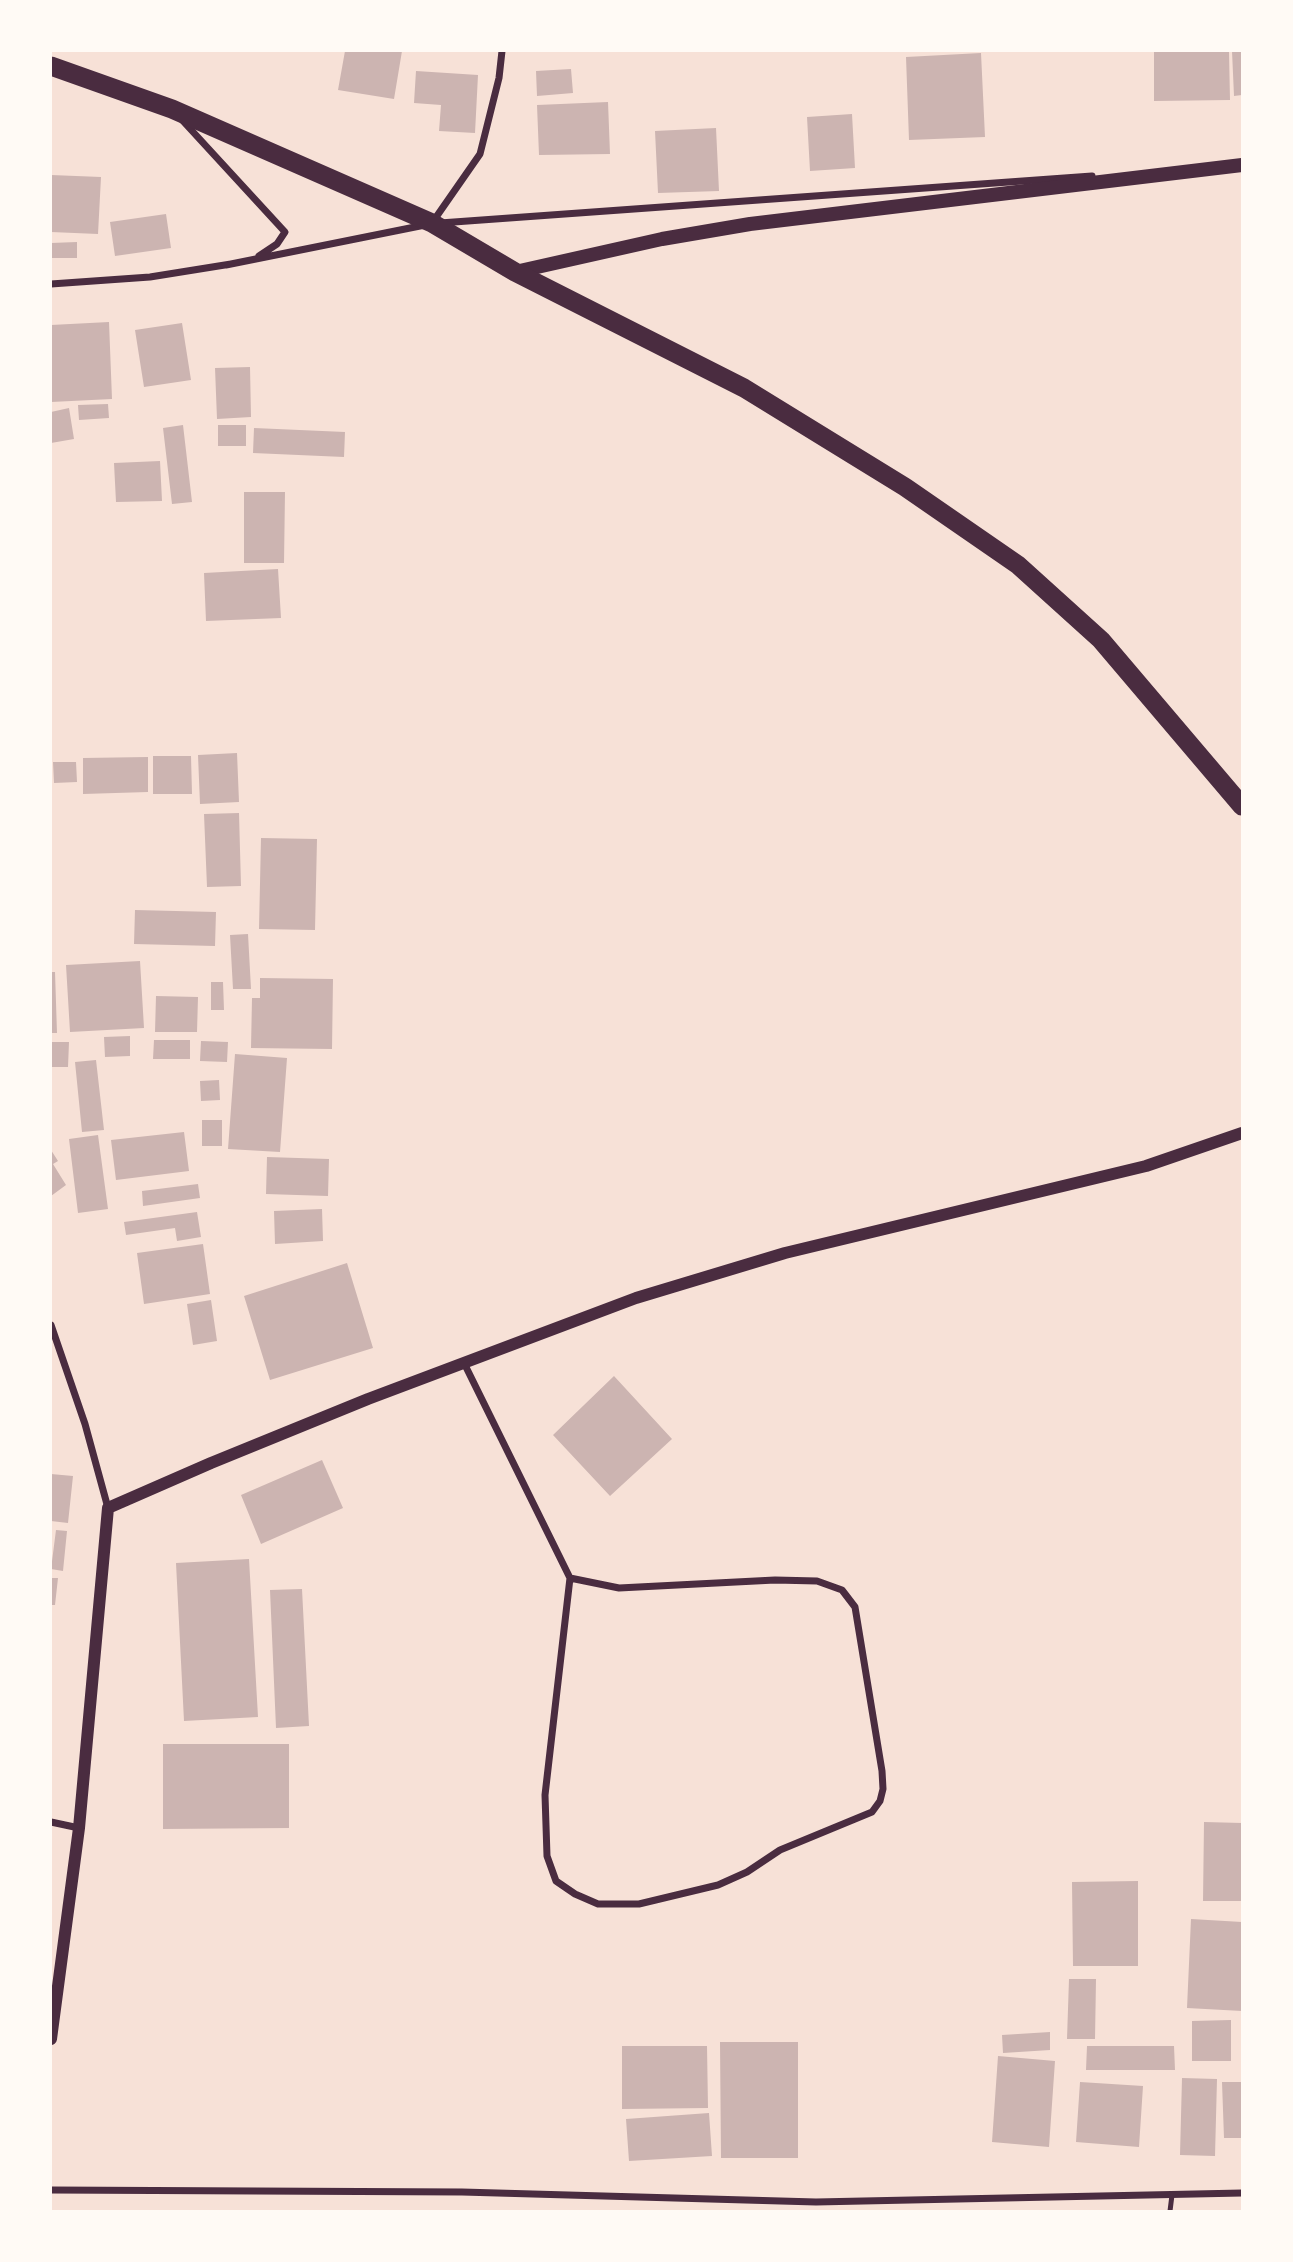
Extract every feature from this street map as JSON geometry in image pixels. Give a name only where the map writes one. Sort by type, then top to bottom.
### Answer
[{"type":"highway","points":[[51,66],[172,109],[432,223],[515,272],[744,388],[905,487],[1018,565],[1101,640],[1242,806]]},
{"type":"main road","points":[[515,272],[662,239],[750,223],[1242,165]]},
{"type":"street","points":[[432,223],[480,154],[499,78],[502,51]]},
{"type":"street","points":[[172,109],[285,232],[277,244],[265,253],[226,265]]},
{"type":"street","points":[[51,284],[150,277],[226,265],[432,223],[1225,167]]},
{"type":"street","points":[[108,1508],[368,1399],[636,1298],[785,1253],[1133,1169],[1242,1133]]},
{"type":"street","points":[[51,1325],[85,1424],[108,1508],[79,1828],[51,2039]]},
{"type":"street","points":[[464,1363],[570,1578],[545,1795],[547,1856],[556,1881],[575,1894],[598,1904],[639,1904],[719,1885],[747,1872],[780,1850],[872,1812],[880,1801],[883,1790],[882,1771],[855,1607],[842,1590],[817,1581],[775,1580],[619,1588],[570,1578]]},
{"type":"street","points":[[51,1822],[79,1828]]},
{"type":"street","points":[[51,2190],[462,2192],[816,2202],[1242,2193]]},
{"type":"lane","points":[[1170,2211],[1172,2195]]},
{"type":"building","points":[[345,51],[402,51],[394,99],[338,90]]},
{"type":"building","points":[[1154,51],[1229,51],[1230,100],[1154,101]]},
{"type":"building","points":[[1232,51],[1242,51],[1242,95],[1234,96]]},
{"type":"building","points":[[981,53],[985,137],[909,140],[906,57]]},
{"type":"building","points":[[571,69],[573,93],[537,96],[536,71]]},
{"type":"building","points":[[416,71],[478,75],[475,133],[439,131],[441,105],[414,103]]},
{"type":"building","points":[[608,102],[610,154],[539,155],[537,105]]},
{"type":"building","points":[[852,114],[855,168],[810,171],[807,117]]},
{"type":"building","points":[[716,128],[719,191],[658,193],[655,131]]},
{"type":"building","points":[[51,175],[101,177],[98,234],[51,232]]},
{"type":"building","points":[[166,214],[171,248],[115,256],[110,222]]},
{"type":"building","points":[[77,242],[77,258],[51,258],[51,243]]},
{"type":"building","points":[[109,322],[112,399],[51,402],[51,325]]},
{"type":"building","points":[[182,323],[191,380],[144,387],[135,330]]},
{"type":"building","points":[[250,367],[251,417],[217,419],[215,368]]},
{"type":"building","points":[[108,404],[109,418],[79,420],[78,405]]},
{"type":"building","points":[[69,408],[74,439],[51,443],[51,412]]},
{"type":"building","points":[[183,425],[192,502],[172,504],[163,428]]},
{"type":"building","points":[[218,425],[246,425],[246,446],[218,446]]},
{"type":"building","points":[[254,428],[345,432],[344,457],[253,453]]},
{"type":"building","points":[[160,461],[162,501],[116,502],[114,463]]},
{"type":"building","points":[[244,492],[285,492],[284,563],[244,563]]},
{"type":"building","points":[[278,569],[281,618],[206,621],[204,573]]},
{"type":"building","points":[[237,753],[239,802],[200,804],[198,755]]},
{"type":"building","points":[[153,756],[191,756],[192,794],[153,794]]},
{"type":"building","points":[[148,757],[148,792],[83,794],[83,758]]},
{"type":"building","points":[[53,762],[76,762],[77,782],[54,783]]},
{"type":"building","points":[[239,813],[241,886],[207,887],[204,814]]},
{"type":"building","points":[[261,838],[317,839],[315,930],[259,929]]},
{"type":"building","points":[[135,910],[216,912],[215,946],[134,944]]},
{"type":"building","points":[[248,934],[251,989],[233,989],[230,935]]},
{"type":"building","points":[[140,961],[144,1028],[70,1032],[66,965]]},
{"type":"building","points":[[51,972],[55,972],[57,1033],[51,1033]]},
{"type":"building","points":[[260,978],[333,979],[332,1049],[251,1048],[252,998],[260,998]]},
{"type":"building","points":[[211,982],[223,982],[224,1010],[211,1010]]},
{"type":"building","points":[[156,996],[198,997],[197,1032],[155,1032]]},
{"type":"building","points":[[130,1036],[130,1056],[105,1057],[104,1037]]},
{"type":"building","points":[[154,1040],[190,1040],[190,1059],[153,1059]]},
{"type":"building","points":[[201,1041],[228,1042],[227,1062],[200,1061]]},
{"type":"building","points":[[51,1042],[69,1042],[68,1067],[51,1067]]},
{"type":"building","points":[[235,1054],[287,1058],[280,1152],[228,1149]]},
{"type":"building","points":[[96,1060],[104,1130],[82,1132],[75,1062]]},
{"type":"building","points":[[219,1080],[220,1100],[201,1101],[200,1081]]},
{"type":"building","points":[[202,1120],[222,1120],[222,1146],[202,1146]]},
{"type":"building","points":[[184,1132],[189,1171],[116,1180],[111,1140]]},
{"type":"building","points":[[98,1135],[108,1209],[78,1213],[69,1139]]},
{"type":"building","points":[[51,1150],[58,1161],[53,1164],[66,1185],[51,1196]]},
{"type":"building","points":[[267,1157],[329,1159],[328,1196],[266,1194]]},
{"type":"building","points":[[198,1184],[200,1198],[143,1206],[142,1191]]},
{"type":"building","points":[[322,1209],[323,1241],[275,1244],[274,1211]]},
{"type":"building","points":[[197,1212],[201,1237],[177,1241],[175,1228],[126,1235],[124,1222]]},
{"type":"building","points":[[203,1244],[210,1294],[144,1304],[137,1253]]},
{"type":"building","points":[[347,1263],[373,1348],[270,1380],[244,1296]]},
{"type":"building","points":[[211,1300],[217,1341],[193,1345],[187,1304]]},
{"type":"building","points":[[614,1376],[672,1439],[610,1496],[553,1435]]},
{"type":"building","points":[[322,1460],[343,1508],[261,1544],[241,1495]]},
{"type":"building","points":[[51,1474],[73,1476],[68,1523],[51,1521]]},
{"type":"building","points":[[56,1530],[67,1531],[63,1571],[51,1569]]},
{"type":"building","points":[[249,1559],[258,1717],[184,1721],[176,1563]]},
{"type":"building","points":[[51,1578],[58,1578],[55,1605],[51,1605]]},
{"type":"building","points":[[302,1589],[309,1726],[276,1728],[270,1590]]},
{"type":"building","points":[[163,1744],[289,1744],[289,1828],[163,1829]]},
{"type":"building","points":[[1204,1822],[1242,1823],[1242,1901],[1203,1901]]},
{"type":"building","points":[[1138,1881],[1138,1966],[1073,1966],[1072,1882]]},
{"type":"building","points":[[1191,1919],[1242,1922],[1242,2011],[1187,2008]]},
{"type":"building","points":[[1069,1979],[1096,1979],[1095,2039],[1067,2039]]},
{"type":"building","points":[[1231,2020],[1231,2061],[1192,2061],[1192,2021]]},
{"type":"building","points":[[1050,2032],[1050,2050],[1003,2053],[1002,2035]]},
{"type":"building","points":[[720,2042],[798,2042],[798,2158],[721,2158]]},
{"type":"building","points":[[622,2046],[707,2046],[708,2108],[622,2109]]},
{"type":"building","points":[[1087,2046],[1174,2046],[1175,2070],[1086,2070]]},
{"type":"building","points":[[998,2056],[1055,2061],[1049,2147],[992,2142]]},
{"type":"building","points":[[1182,2078],[1217,2079],[1215,2156],[1180,2155]]},
{"type":"building","points":[[1080,2082],[1143,2086],[1139,2147],[1076,2142]]},
{"type":"building","points":[[1222,2082],[1242,2082],[1242,2138],[1224,2138]]},
{"type":"building","points":[[709,2113],[712,2156],[629,2161],[626,2119]]}]
